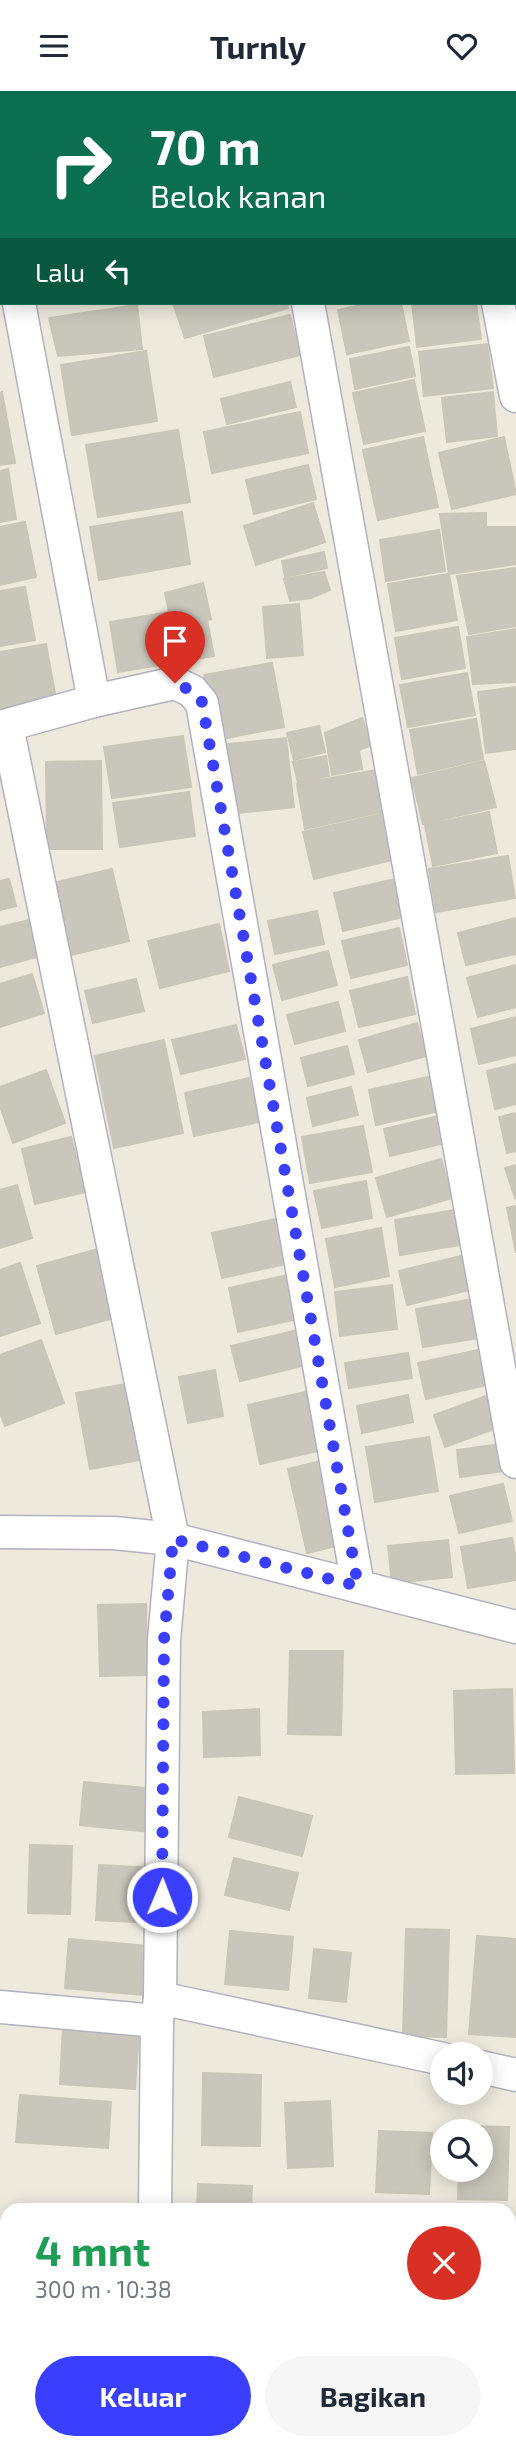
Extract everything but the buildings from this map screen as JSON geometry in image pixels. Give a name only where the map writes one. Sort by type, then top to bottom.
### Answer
[{"type":"street","points":[[19,305],[94,701]]},
{"type":"street","points":[[308,305],[516,1462]]},
{"type":"street","points":[[498,305],[516,395]]},
{"type":"street","points":[[155,2203],[164,1640],[173,1539],[3,727],[94,701],[175,683],[192,691],[202,702],[358,1586]]},
{"type":"street","points":[[0,1532],[114,1533],[173,1539],[516,1627]]},
{"type":"street","points":[[0,2007],[158,2009],[430,2057]]},
{"type":"street","points":[[493,2070],[516,2075]]},
{"type":"route","points":[[162,1897],[164,1640],[173,1539],[358,1586],[202,702],[192,691],[175,683]]}]
